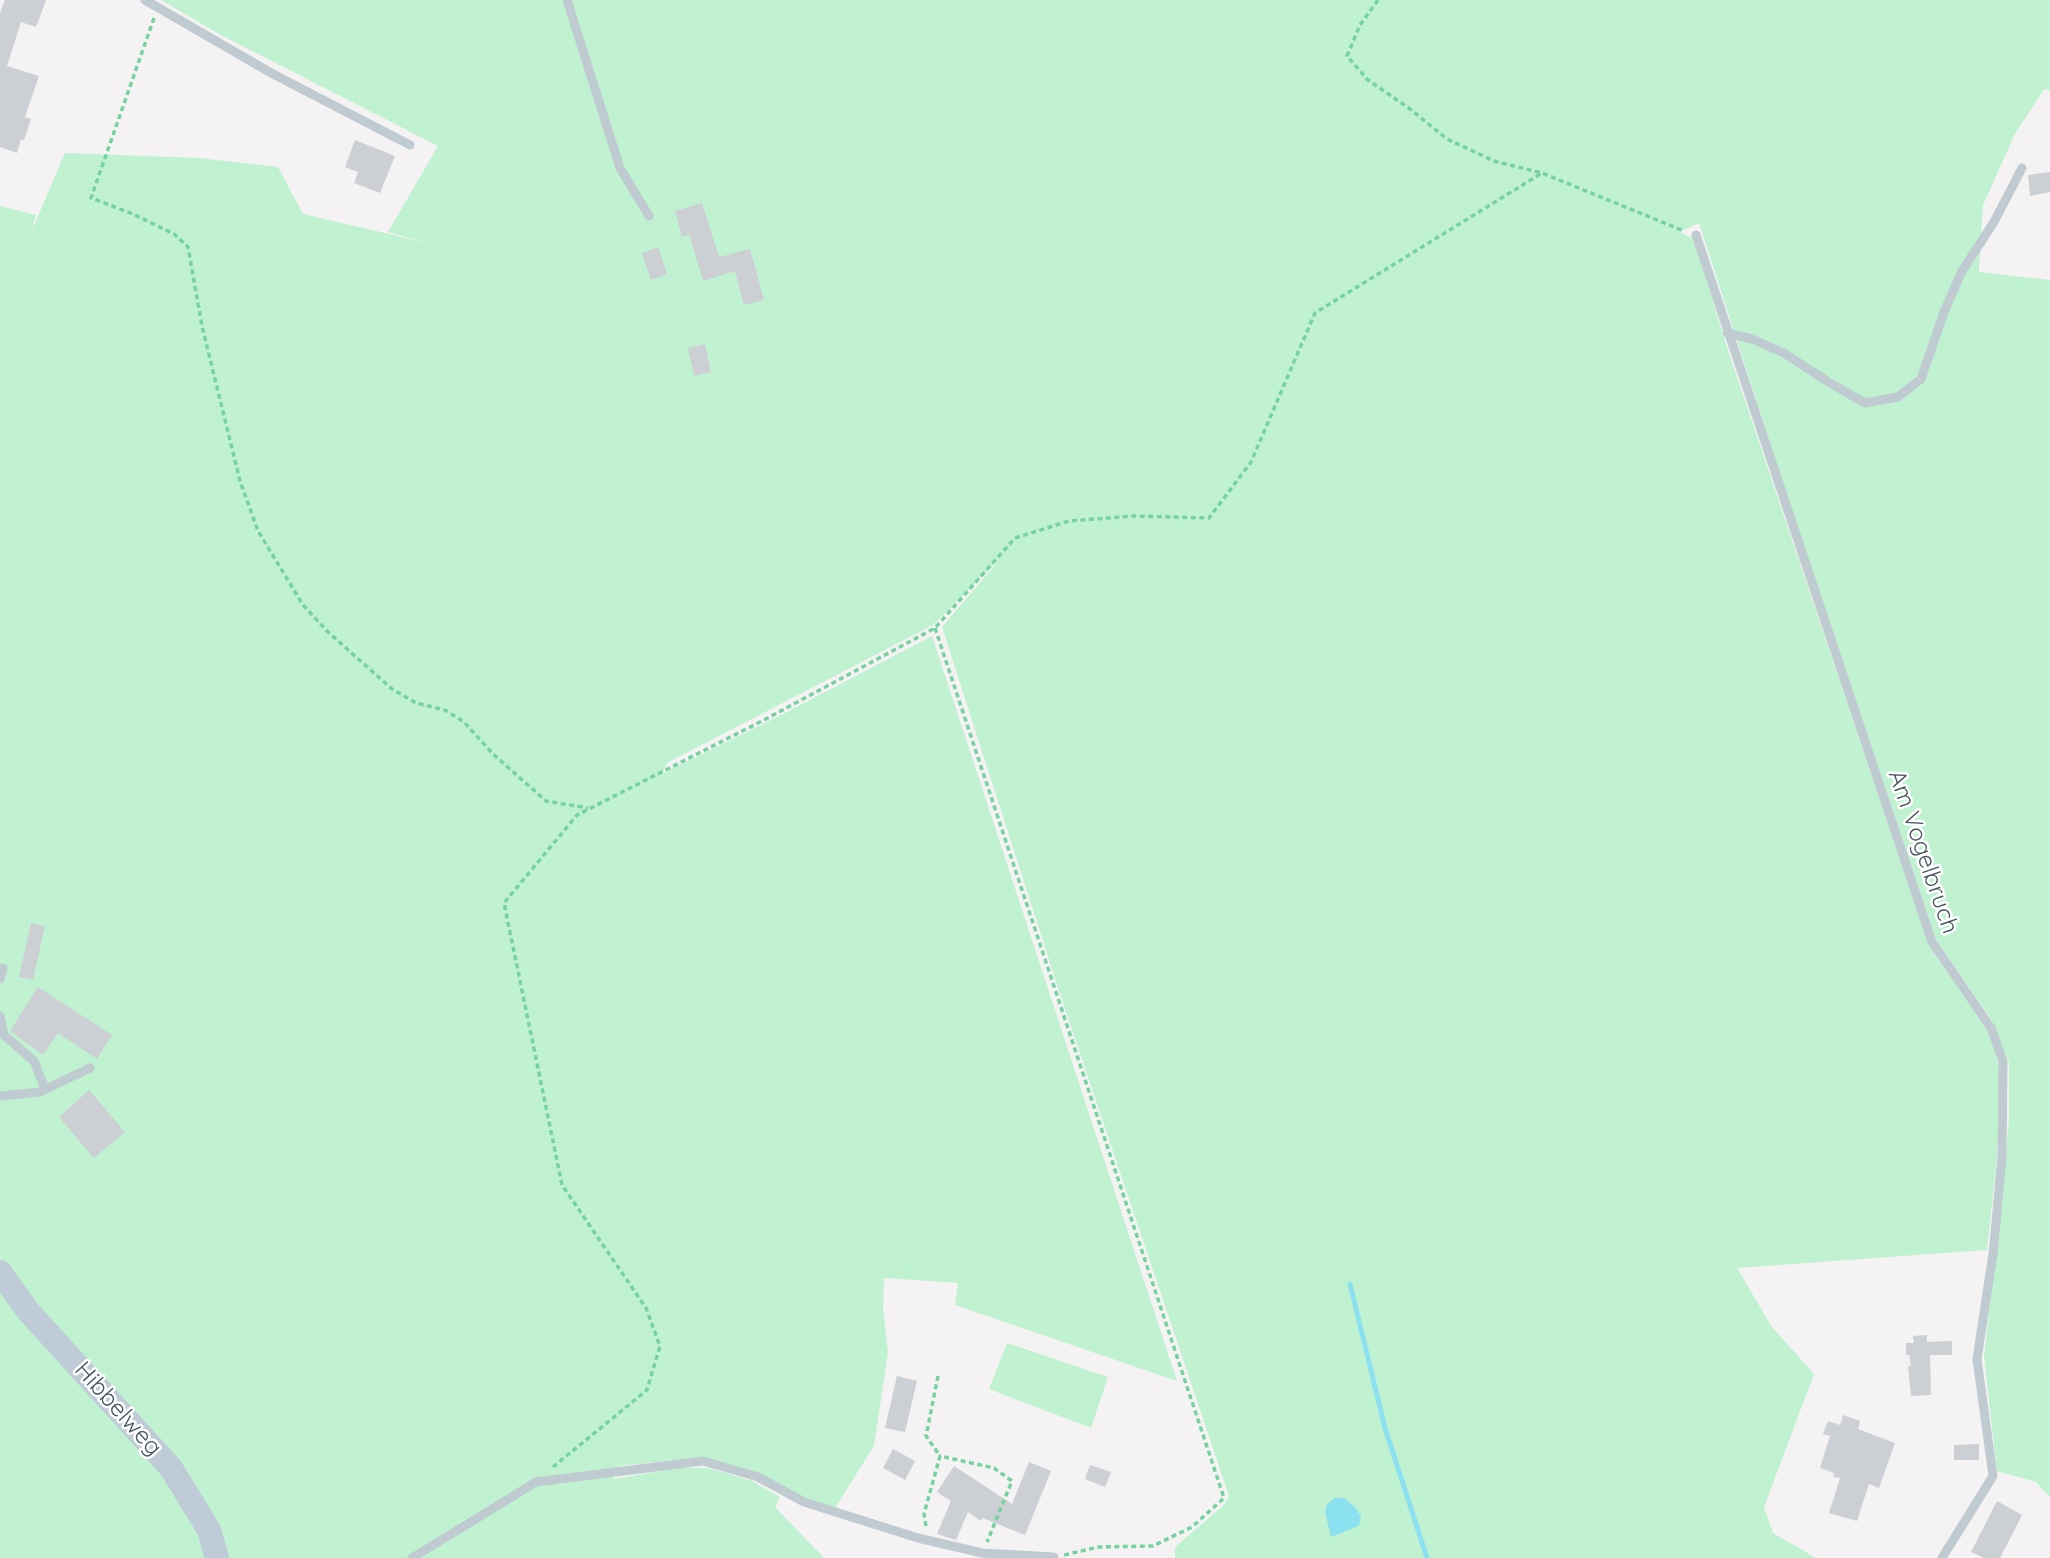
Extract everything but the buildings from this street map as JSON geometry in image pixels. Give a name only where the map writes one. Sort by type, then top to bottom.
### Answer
[{"type":"street","name":"Hibbelweg","points":[[0,1272],[28,1311],[171,1468],[209,1530],[217,1558]]},
{"type":"lane","points":[[145,0],[274,74],[410,145]]},
{"type":"lane","points":[[567,0],[620,168],[649,216]]},
{"type":"lane","points":[[1727,333],[1752,338],[1784,353],[1865,403],[1898,397],[1921,379],[1944,312],[1962,271],[1994,222],[2022,168]]},
{"type":"lane","name":"Am Vogelbruch","points":[[1696,235],[1932,942],[1991,1028],[2003,1061],[2002,1157],[1993,1254],[1977,1359],[1993,1475],[1942,1558]]},
{"type":"lane","points":[[0,979],[4,968]]},
{"type":"lane","points":[[0,1016],[4,1035],[34,1061],[45,1090]]},
{"type":"lane","points":[[0,1096],[45,1090],[90,1068]]},
{"type":"lane","points":[[412,1558],[536,1482],[703,1461],[758,1478],[804,1502],[922,1539],[982,1553],[1054,1557]]},
{"type":"path","points":[[1378,0],[1360,25],[1348,56],[1368,80],[1447,139],[1494,161],[1542,173],[1696,235]]},
{"type":"path","points":[[158,8],[92,198],[174,234],[188,247],[202,326],[240,481],[258,531],[303,605],[392,689],[416,702],[445,710],[464,722],[493,754],[546,801],[590,808]]},
{"type":"path","points":[[536,1482],[647,1390],[660,1346],[646,1308],[562,1185],[504,903],[577,815],[764,720],[935,628],[1016,537],[1069,521],[1134,516],[1209,519],[1251,462],[1315,313],[1542,173]]},
{"type":"path","points":[[935,628],[1224,1498],[1192,1527],[1153,1546],[1099,1547],[1054,1557]]},
{"type":"path","points":[[938,1376],[926,1436],[940,1456],[994,1468],[1012,1481],[982,1553]]},
{"type":"path","points":[[922,1539],[927,1527],[924,1514],[940,1456]]},
{"type":"green space","points":[[161,0],[2050,0],[2050,90],[2044,89],[2015,134],[1983,205],[1979,272],[2050,280],[2050,1497],[2036,1482],[1997,1471],[1984,1357],[2009,1120],[2009,1063],[1991,1019],[1934,937],[1699,223],[1680,232],[1692,238],[1698,254],[1929,946],[1990,1034],[1999,1064],[1997,1158],[1987,1250],[1737,1268],[1772,1327],[1814,1374],[1764,1507],[1773,1533],[1816,1558],[1175,1558],[1175,1547],[1224,1505],[1229,1496],[1060,994],[942,627],[1001,558],[933,625],[667,763],[662,774],[932,636],[1177,1381],[955,1305],[958,1283],[884,1278],[883,1308],[888,1352],[874,1446],[835,1508],[806,1498],[752,1471],[702,1457],[619,1466],[613,1479],[680,1468],[709,1468],[752,1481],[780,1497],[775,1507],[824,1558],[225,1558],[0,1259],[0,206],[36,215],[32,230],[65,153],[199,158],[278,167],[303,214],[428,243],[388,232],[438,146],[219,34]]},
{"type":"green space","points":[[0,1285],[152,1460],[189,1513],[207,1558],[0,1558]]},
{"type":"green space","points":[[1007,1343],[1108,1377],[1091,1428],[989,1389]]},
{"type":"water","points":[[1335,1498],[1344,1498],[1361,1516],[1359,1526],[1331,1537],[1325,1512],[1327,1504]]},
{"type":"waterway","points":[[1350,1284],[1385,1428],[1427,1558]]}]
